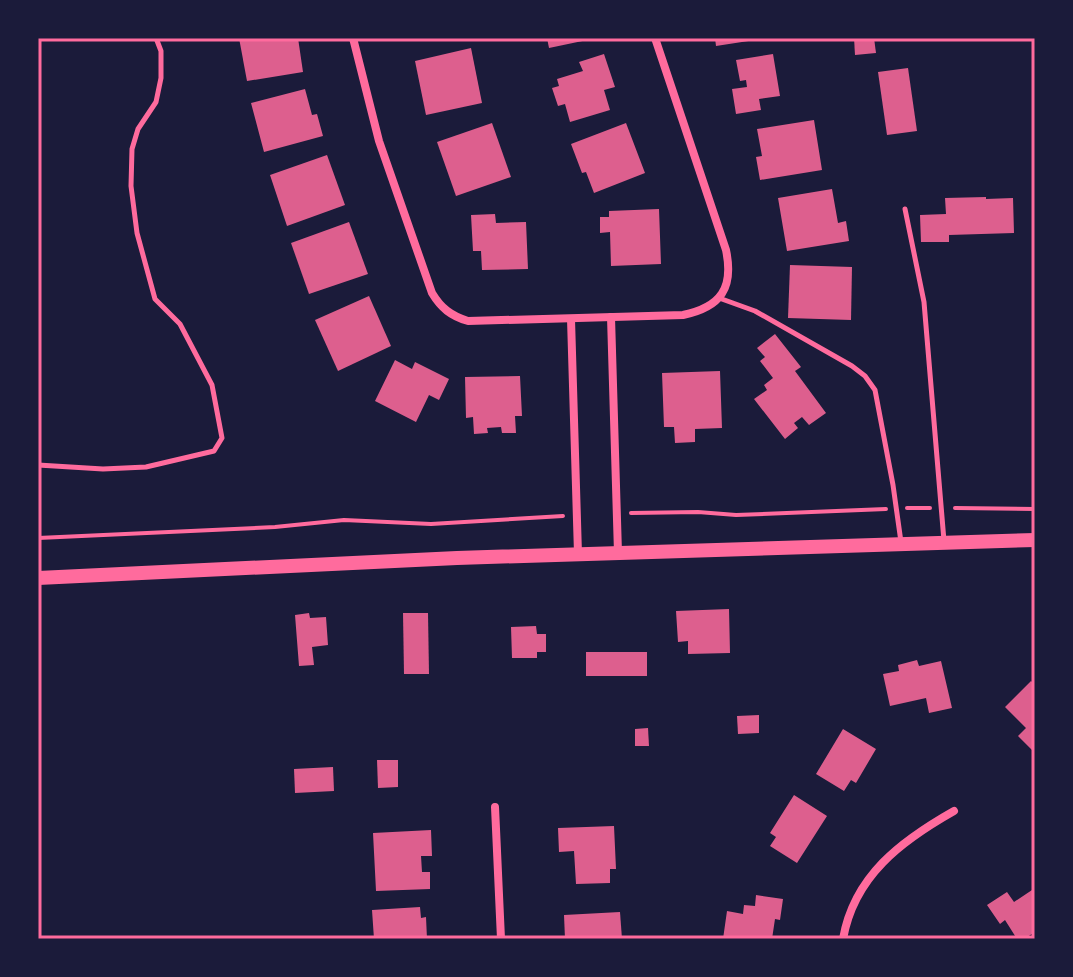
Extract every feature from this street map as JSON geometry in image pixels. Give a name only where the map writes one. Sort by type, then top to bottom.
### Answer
[{"type":"main road","points":[[38,578],[578,554],[1035,540]]},
{"type":"street","points":[[353,38],[379,141],[437,301],[455,317],[468,321],[683,315],[699,312],[719,298],[729,276],[726,250],[655,38]]},
{"type":"street","points":[[611,317],[618,553]]},
{"type":"street","points":[[571,319],[578,554]]},
{"type":"street","points":[[495,807],[501,939]]},
{"type":"street","points":[[843,939],[858,894],[887,856],[916,833],[954,811]]},
{"type":"lane","points":[[38,465],[103,469],[146,467],[214,451],[222,438],[212,385],[180,324],[155,299],[137,233],[131,186],[132,149],[138,129],[156,102],[159,90],[161,51],[156,38]]},
{"type":"lane","points":[[905,209],[924,302],[944,542]]},
{"type":"lane","points":[[719,298],[755,311],[865,376],[875,390],[901,543]]},
{"type":"path","points":[[617,514],[698,512],[736,515],[897,508],[1035,509]]},
{"type":"path","points":[[38,538],[275,527],[344,520],[431,524],[578,515]]},
{"type":"building","points":[[239,38],[298,38],[303,72],[247,81]]},
{"type":"building","points":[[547,38],[592,38],[592,39],[549,48]]},
{"type":"building","points":[[715,38],[755,38],[755,40],[716,46]]},
{"type":"building","points":[[854,38],[874,38],[876,53],[855,55]]},
{"type":"building","points":[[471,48],[482,103],[426,115],[415,61]]},
{"type":"building","points":[[604,54],[615,87],[604,90],[610,110],[570,122],[565,104],[558,106],[552,88],[559,86],[557,79],[583,71],[579,62]]},
{"type":"building","points":[[773,54],[780,96],[759,99],[761,110],[736,114],[732,89],[747,87],[746,80],[740,81],[736,60]]},
{"type":"building","points":[[908,68],[917,131],[887,135],[878,72]]},
{"type":"building","points":[[305,89],[312,115],[317,114],[323,136],[264,152],[251,103]]},
{"type":"building","points":[[814,120],[822,170],[760,180],[756,157],[762,156],[757,129]]},
{"type":"building","points":[[492,123],[511,177],[456,196],[437,142]]},
{"type":"building","points":[[626,123],[645,173],[594,193],[571,144]]},
{"type":"building","points":[[327,155],[345,205],[287,226],[270,175]]},
{"type":"building","points":[[832,189],[838,223],[846,221],[849,241],[787,251],[778,198]]},
{"type":"building","points":[[945,198],[1013,198],[1014,233],[949,235],[949,242],[921,242],[920,215],[946,214]]},
{"type":"building","points":[[659,209],[661,264],[611,266],[610,232],[600,233],[600,217],[609,217],[609,211]]},
{"type":"building","points":[[495,214],[496,223],[526,222],[528,269],[482,270],[481,251],[473,251],[471,215]]},
{"type":"building","points":[[349,222],[368,274],[309,294],[291,243]]},
{"type":"building","points":[[790,265],[852,267],[851,320],[788,318]]},
{"type":"building","points":[[369,296],[391,346],[338,371],[315,320]]},
{"type":"building","points":[[775,334],[801,367],[795,371],[826,413],[809,425],[802,417],[794,423],[798,428],[785,439],[754,399],[767,390],[764,385],[773,378],[760,361],[765,357],[757,348]]},
{"type":"building","points":[[395,360],[412,369],[415,362],[449,379],[439,400],[429,395],[416,422],[375,401]]},
{"type":"building","points":[[720,371],[722,428],[695,429],[695,442],[675,443],[674,427],[664,427],[662,373]]},
{"type":"building","points":[[520,376],[522,416],[515,416],[516,433],[502,433],[501,427],[487,428],[488,433],[474,434],[473,417],[466,418],[465,377]]},
{"type":"building","points":[[729,609],[730,653],[688,654],[688,641],[678,642],[676,611]]},
{"type":"building","points":[[309,613],[310,618],[326,617],[328,645],[312,647],[314,665],[299,666],[295,615]]},
{"type":"building","points":[[403,613],[428,613],[429,674],[404,674]]},
{"type":"building","points":[[536,626],[537,634],[546,634],[546,652],[537,652],[537,658],[512,658],[511,627]]},
{"type":"building","points":[[586,652],[647,652],[647,676],[586,676]]},
{"type":"building","points":[[917,660],[919,666],[941,661],[952,708],[929,713],[926,698],[890,706],[883,674],[899,671],[898,665]]},
{"type":"building","points":[[1031,681],[1035,685],[1033,751],[1018,736],[1026,728],[1005,707]]},
{"type":"building","points":[[759,715],[759,733],[738,734],[737,716]]},
{"type":"building","points":[[648,728],[649,746],[635,746],[635,729]]},
{"type":"building","points":[[843,729],[876,749],[856,783],[851,780],[844,791],[816,774]]},
{"type":"building","points":[[377,760],[398,760],[398,787],[378,788]]},
{"type":"building","points":[[333,767],[334,791],[295,793],[294,769]]},
{"type":"building","points":[[794,795],[827,816],[797,863],[770,846],[776,837],[770,833]]},
{"type":"building","points":[[614,826],[616,869],[610,869],[610,883],[576,884],[574,851],[559,852],[558,828]]},
{"type":"building","points":[[431,830],[432,856],[421,856],[422,872],[430,872],[430,889],[376,891],[373,833]]},
{"type":"building","points":[[1035,888],[1035,932],[1024,939],[1017,939],[1005,920],[1000,924],[987,905],[1007,892],[1014,902]]},
{"type":"building","points":[[756,895],[783,899],[780,920],[775,919],[772,939],[723,939],[727,911],[743,914],[744,905],[755,906]]},
{"type":"building","points":[[420,907],[421,918],[426,917],[427,939],[374,939],[372,910]]},
{"type":"building","points":[[620,912],[622,939],[565,939],[564,915]]}]
